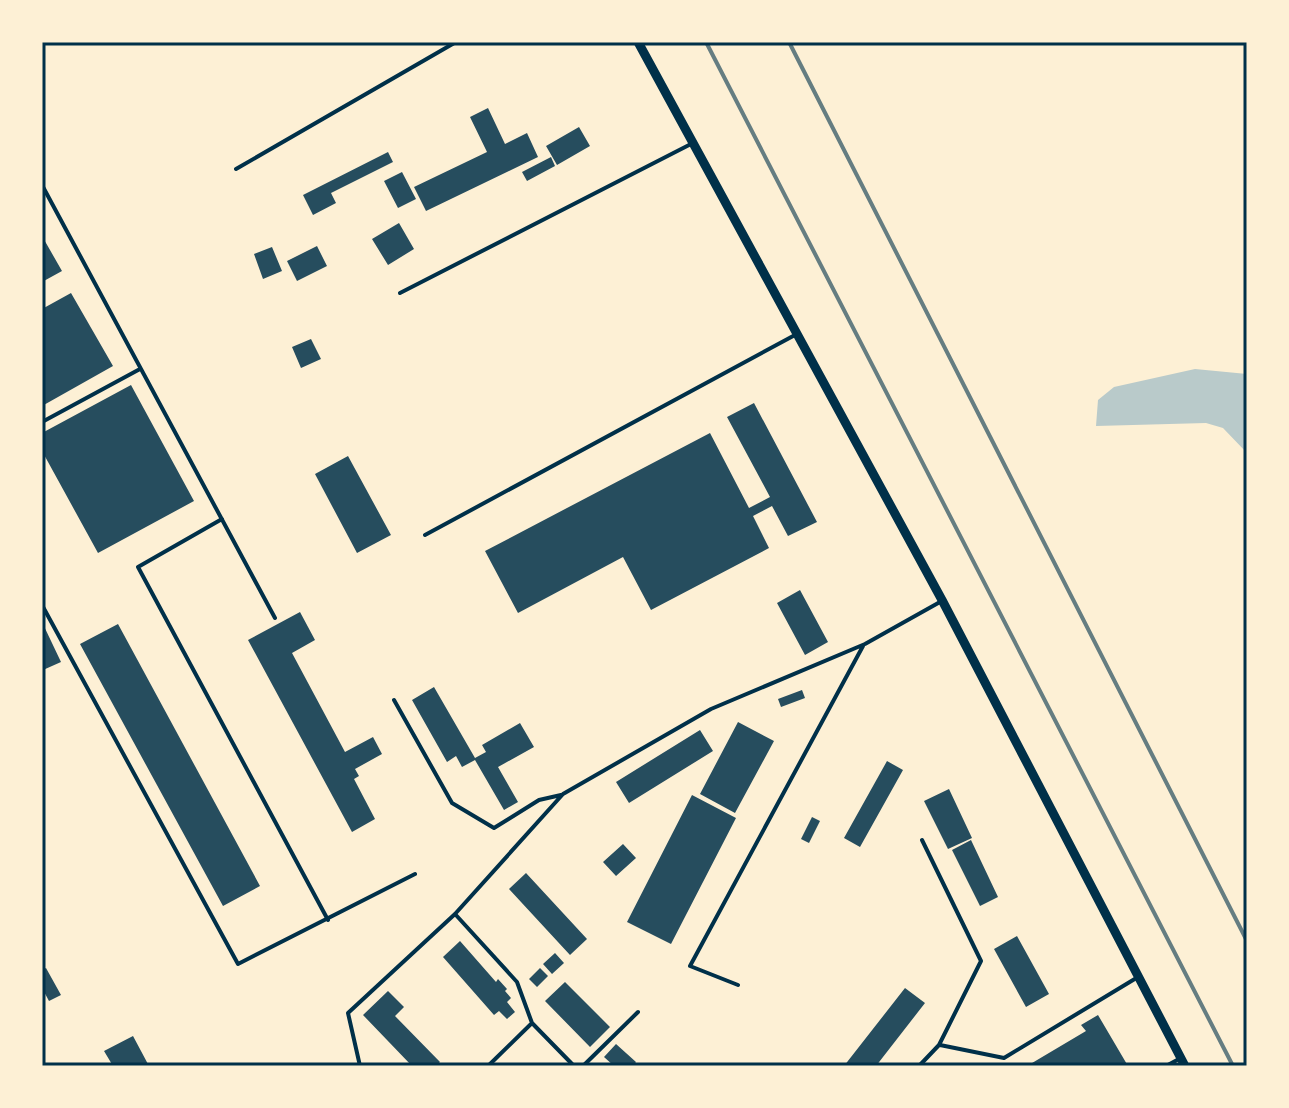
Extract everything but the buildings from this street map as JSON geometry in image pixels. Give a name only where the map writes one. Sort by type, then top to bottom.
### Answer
[{"type":"street","points":[[638,42],[942,600],[1183,1062]]},
{"type":"lane","points":[[236,169],[456,42]]},
{"type":"lane","points":[[400,293],[693,143]]},
{"type":"lane","points":[[42,185],[275,618]]},
{"type":"lane","points":[[425,535],[797,334]]},
{"type":"lane","points":[[42,422],[140,369]]},
{"type":"lane","points":[[222,519],[138,567],[328,920]]},
{"type":"lane","points":[[394,700],[452,803],[494,828],[539,800],[563,794],[711,709],[865,644],[942,600]]},
{"type":"lane","points":[[42,605],[238,964],[415,874]]},
{"type":"lane","points":[[738,985],[690,966],[865,644]]},
{"type":"lane","points":[[360,1066],[348,1013],[455,914],[563,794]]},
{"type":"lane","points":[[919,1066],[939,1045],[981,961],[922,840]]},
{"type":"lane","points":[[455,914],[517,982],[532,1023],[574,1066]]},
{"type":"lane","points":[[939,1045],[1004,1058],[1138,977]]},
{"type":"lane","points":[[583,1066],[638,1012]]},
{"type":"lane","points":[[488,1066],[532,1023]]},
{"type":"lane","points":[[1166,1066],[1183,1062]]},
{"type":"shaded area","points":[[1195,369],[1247,374],[1247,453],[1223,428],[1206,423],[1096,426],[1098,400],[1114,387]]},
{"type":"railway","points":[[706,42],[1233,1066]]},
{"type":"railway","points":[[789,42],[1247,941]]}]
